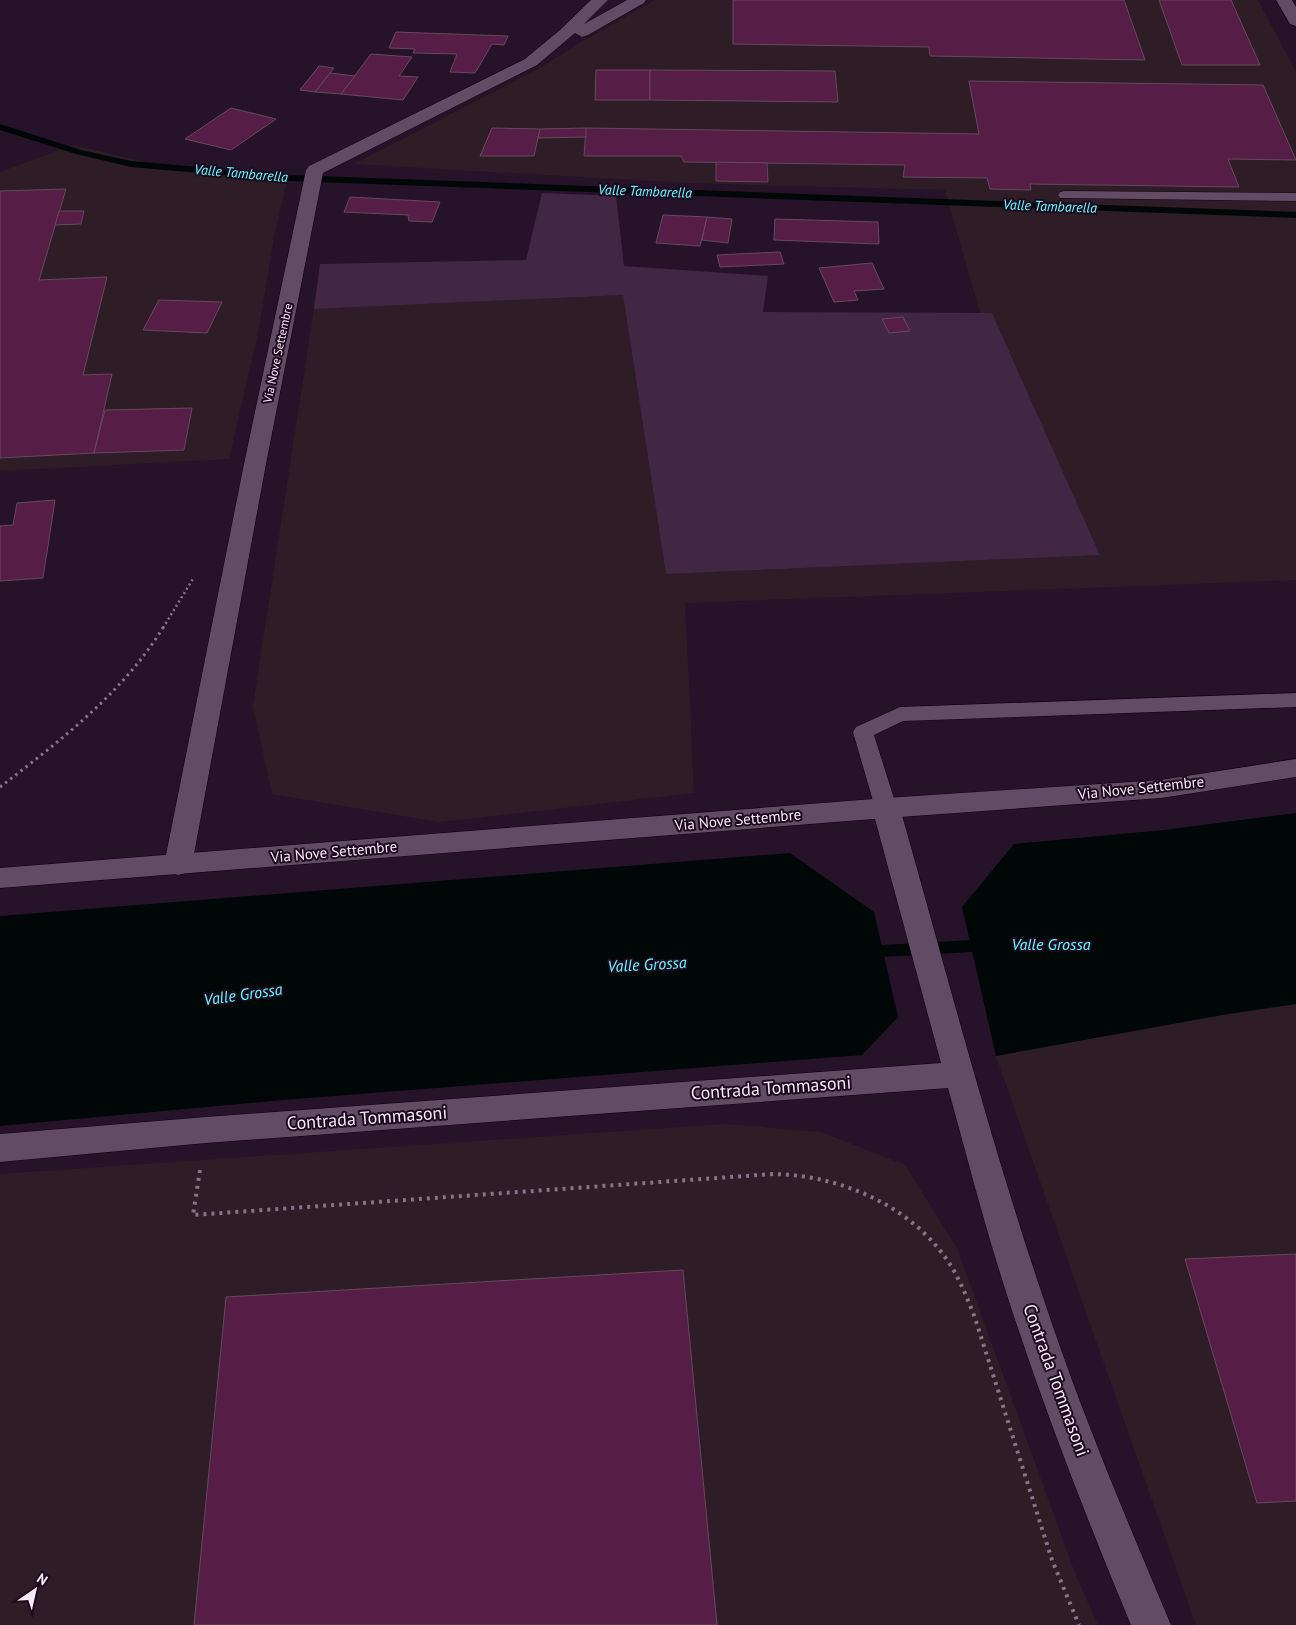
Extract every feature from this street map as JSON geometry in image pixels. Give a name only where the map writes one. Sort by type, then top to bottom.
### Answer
[{"type":"street","name":"Via Nove Settembre","points":[[178,865],[255,464],[315,170],[531,62],[566,33],[600,0]]},
{"type":"street","points":[[531,62],[638,0]]},
{"type":"street","points":[[1284,0],[1296,21]]},
{"type":"street","name":"Via Nove Settembre","points":[[0,878],[886,808],[1161,789],[1296,768]]},
{"type":"street","points":[[886,808],[960,1074]]},
{"type":"street","name":"Contrada Tommasoni","points":[[0,1148],[206,1130],[960,1074],[1025,1295],[1058,1391],[1151,1625]]},
{"type":"lane","points":[[1065,195],[1296,197]]},
{"type":"lane","points":[[886,808],[863,732],[900,714],[1296,700]]},
{"type":"path","points":[[0,788],[51,748],[93,710],[131,671],[161,632],[198,570]]},
{"type":"path","points":[[206,1130],[193,1215],[773,1174],[809,1176],[845,1186],[878,1200],[918,1228],[942,1252],[961,1283],[975,1318],[1052,1560],[1079,1625]]},
{"type":"shaded area","points":[[655,0],[1258,0],[1296,72],[1296,580],[685,603],[694,793],[439,822],[272,794],[253,706],[314,309],[623,295],[666,574],[1100,555],[992,313],[980,313],[945,190],[685,183],[354,164],[538,69]]},
{"type":"shaded area","points":[[73,145],[175,169],[289,172],[275,232],[259,328],[229,459],[0,471],[0,172]]},
{"type":"shaded area","points":[[542,193],[616,196],[624,266],[768,276],[763,312],[992,313],[1100,555],[666,574],[623,295],[314,309],[320,264],[526,260]]},
{"type":"shaded area","points":[[1296,1004],[1296,1625],[1196,1625],[996,1056],[1222,1015]]},
{"type":"shaded area","points":[[724,1124],[821,1132],[905,1165],[957,1248],[1075,1573],[1098,1625],[0,1625],[0,1174]]},
{"type":"water","points":[[1296,813],[1296,1004],[1222,1015],[996,1056],[962,907],[1014,844],[1164,830]]},
{"type":"water","points":[[790,853],[874,912],[898,1017],[862,1055],[283,1100],[0,1126],[0,916]]},
{"type":"building","points":[[733,0],[1124,0],[1145,60],[930,56],[929,47],[733,44]]},
{"type":"building","points":[[1159,0],[1231,0],[1260,65],[1182,65]]},
{"type":"building","points":[[396,32],[508,36],[504,45],[492,44],[475,73],[450,72],[457,54],[413,53],[415,49],[389,48]]},
{"type":"building","points":[[371,54],[412,57],[399,76],[418,77],[403,100],[341,94]]},
{"type":"building","points":[[319,66],[334,68],[315,92],[300,90]]},
{"type":"building","points":[[596,70],[650,70],[650,100],[595,100]]},
{"type":"building","points":[[650,70],[835,71],[838,102],[650,100]]},
{"type":"building","points":[[330,73],[355,76],[341,94],[315,92]]},
{"type":"building","points":[[969,81],[1263,85],[1296,160],[1228,159],[1239,187],[1030,184],[1031,190],[990,189],[987,178],[903,177],[905,165],[684,162],[681,156],[584,156],[586,128],[979,134]]},
{"type":"building","points":[[231,108],[276,119],[231,150],[185,139]]},
{"type":"building","points":[[492,128],[540,129],[534,156],[480,156]]},
{"type":"building","points":[[586,128],[586,137],[538,138],[540,129]]},
{"type":"building","points":[[716,162],[767,163],[768,182],[716,181]]},
{"type":"building","points":[[66,189],[39,280],[107,277],[83,375],[112,374],[94,453],[0,458],[0,191]]},
{"type":"building","points":[[350,197],[440,202],[432,222],[409,221],[408,215],[344,212]]},
{"type":"building","points":[[59,211],[84,211],[81,224],[55,225]]},
{"type":"building","points":[[663,215],[707,217],[700,246],[656,243]]},
{"type":"building","points":[[707,217],[732,219],[728,243],[702,240]]},
{"type":"building","points":[[775,219],[878,222],[879,244],[774,240]]},
{"type":"building","points":[[780,252],[784,264],[720,267],[717,255]]},
{"type":"building","points":[[872,263],[884,289],[854,291],[858,300],[834,302],[819,268]]},
{"type":"building","points":[[159,300],[222,302],[207,333],[143,330]]},
{"type":"building","points":[[903,317],[910,331],[889,333],[882,319]]},
{"type":"building","points":[[192,408],[184,450],[94,453],[105,410]]},
{"type":"building","points":[[55,500],[43,578],[0,581],[0,526],[13,525],[17,503]]},
{"type":"building","points":[[1296,1254],[1296,1501],[1257,1503],[1185,1259]]},
{"type":"building","points":[[683,1270],[717,1625],[194,1625],[226,1297]]},
{"type":"waterway","name":"Valle Tambarella","points":[[0,127],[79,152],[131,164],[289,178],[1296,215]]},
{"type":"waterway","name":"Valle Grossa","points":[[864,952],[990,945]]}]
